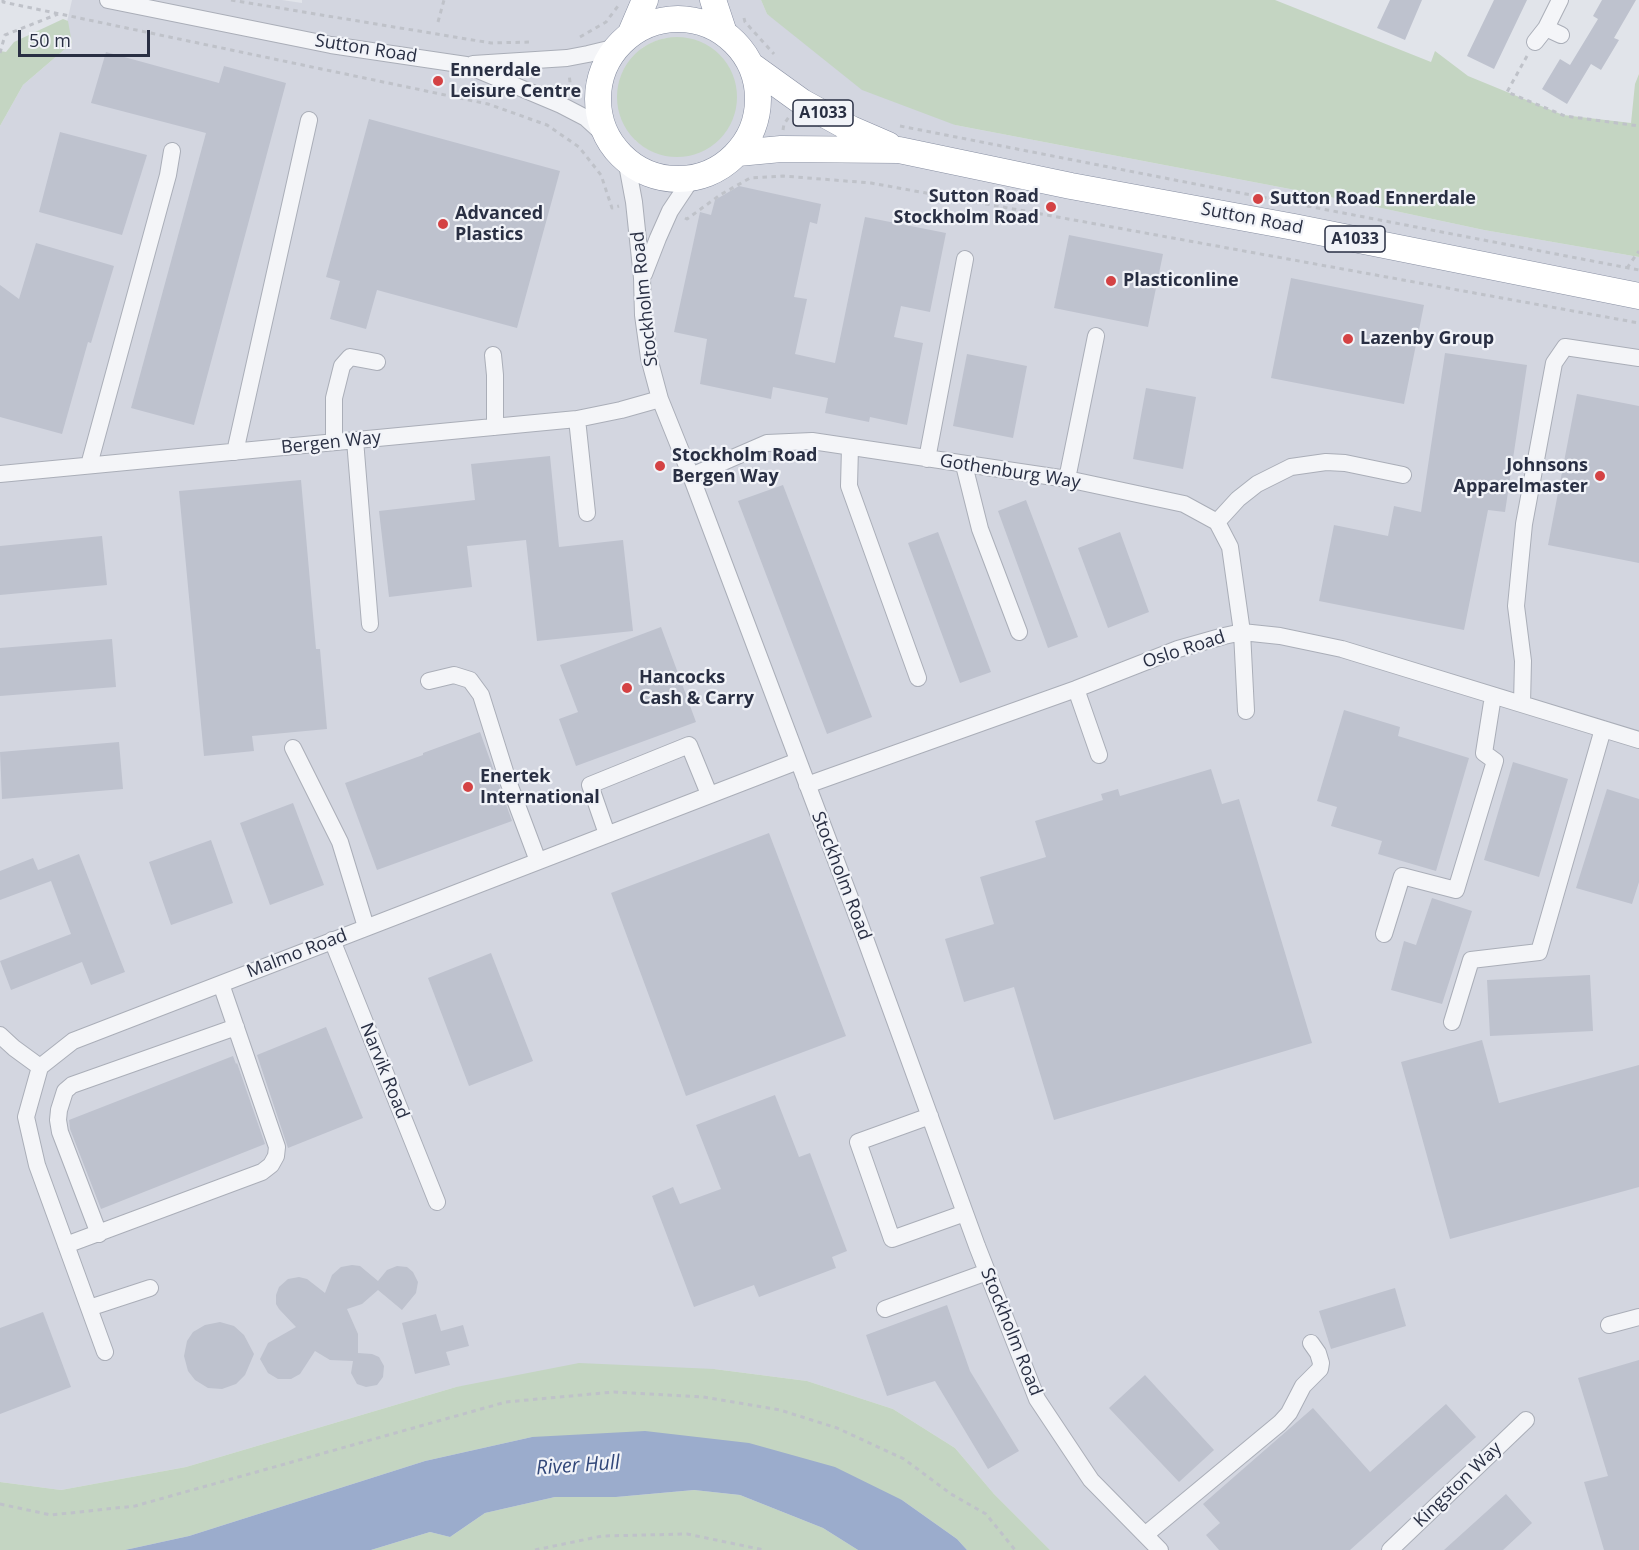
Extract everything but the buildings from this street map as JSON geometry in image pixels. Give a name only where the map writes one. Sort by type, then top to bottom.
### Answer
[{"type":"highway","points":[[713,0],[724,33]]},
{"type":"highway","points":[[623,41],[652,23],[676,18],[701,22],[724,33],[740,47],[752,66],[758,88],[758,111],[751,134],[738,153],[717,169],[692,178],[668,178],[646,172],[626,159],[609,139],[600,116],[598,91],[604,68],[623,41],[633,1]]},
{"type":"highway","name":"A1033","points":[[752,66],[802,102],[851,129],[900,138]]},
{"type":"highway","name":"A1033","points":[[738,153],[900,138]]},
{"type":"highway","name":"Sutton Road","points":[[900,138],[1071,186],[1306,229],[1639,296]]},
{"type":"street","name":"Sutton Road","points":[[108,0],[331,45],[466,65],[561,105],[586,118],[609,139]]},
{"type":"street","points":[[1535,42],[1553,32],[1560,0]]},
{"type":"street","points":[[466,65],[567,58],[588,54],[623,41]]},
{"type":"street","points":[[235,452],[309,120]]},
{"type":"street","points":[[89,465],[168,175],[172,151]]},
{"type":"street","name":"Stockholm Road","points":[[626,159],[634,202],[642,278],[643,315],[649,357],[660,399],[807,785],[987,1272],[1037,1399],[1091,1480],[1160,1550]]},
{"type":"street","points":[[642,278],[670,211],[692,178]]},
{"type":"street","points":[[927,459],[965,259]]},
{"type":"street","points":[[1067,479],[1096,336]]},
{"type":"street","points":[[1522,704],[1523,661],[1516,606],[1517,594],[1524,524],[1554,363],[1565,347],[1639,358]]},
{"type":"street","points":[[493,355],[495,427]]},
{"type":"street","points":[[334,442],[334,398],[342,366],[350,357],[377,362]]},
{"type":"street","name":"Bergen Way","points":[[0,474],[577,419],[660,399]]},
{"type":"street","points":[[577,419],[587,513]]},
{"type":"street","points":[[355,440],[370,624]]},
{"type":"street","name":"Gothenburg Way","points":[[691,476],[767,444],[812,441],[1067,479],[1184,504],[1217,522]]},
{"type":"street","points":[[850,447],[849,486],[918,678]]},
{"type":"street","points":[[1246,711],[1242,632],[1230,547],[1217,522],[1238,499],[1257,484],[1291,467],[1326,462],[1345,463],[1402,474]]},
{"type":"street","points":[[964,465],[980,529],[1019,632]]},
{"type":"street","name":"Oslo Road","points":[[807,785],[1076,689],[1178,649],[1242,632],[1280,636],[1342,649],[1639,740]]},
{"type":"street","points":[[429,681],[454,675],[470,680],[481,695],[508,782],[538,861]]},
{"type":"street","points":[[1076,689],[1099,755]]},
{"type":"street","points":[[1384,934],[1402,876],[1456,890],[1495,761],[1484,753],[1493,696]]},
{"type":"street","points":[[1452,1022],[1471,960],[1539,952],[1603,729]]},
{"type":"street","points":[[607,834],[590,785],[689,745],[709,795]]},
{"type":"street","points":[[293,747],[340,842],[366,927]]},
{"type":"street","name":"Malmo Road","points":[[40,1067],[73,1041],[798,761]]},
{"type":"street","name":"Narvik Road","points":[[332,940],[437,1202]]},
{"type":"street","points":[[66,1245],[262,1172],[271,1165],[276,1156],[277,1147],[220,984]]},
{"type":"street","points":[[99,1234],[60,1132],[59,1110],[65,1091],[72,1085],[236,1027]]},
{"type":"street","points":[[0,1035],[40,1067],[26,1117],[37,1165],[105,1352]]},
{"type":"street","points":[[930,1116],[858,1142],[892,1239],[965,1213]]},
{"type":"street","points":[[885,1310],[987,1272]]},
{"type":"street","points":[[89,1308],[150,1288]]},
{"type":"street","points":[[1609,1325],[1639,1317]]},
{"type":"street","points":[[1144,1535],[1280,1423],[1289,1413],[1303,1386],[1320,1369],[1318,1353],[1311,1343]]},
{"type":"street","name":"Kingston Way","points":[[1390,1550],[1526,1420]]},
{"type":"path","points":[[3,0],[3,2],[488,104],[547,125],[579,147],[601,175],[612,208],[634,202]]},
{"type":"path","points":[[231,0],[491,43],[537,41]]},
{"type":"path","points":[[438,22],[444,0]]},
{"type":"path","points":[[547,125],[568,94],[570,82],[563,40],[582,37],[633,1]]},
{"type":"path","points":[[0,53],[5,35],[59,13]]},
{"type":"path","points":[[742,15],[745,22],[781,61]]},
{"type":"path","points":[[1535,42],[1507,92],[1564,116],[1639,126]]},
{"type":"path","points":[[900,138],[1639,270]]},
{"type":"path","points":[[670,211],[687,219],[720,195],[750,178],[783,176],[871,183],[1639,323]]},
{"type":"path","points":[[1626,268],[1639,251]]},
{"type":"path","points":[[0,1504],[51,1515],[135,1506],[506,1402],[615,1392],[714,1399],[780,1410],[837,1428],[904,1459],[951,1494],[986,1514],[1015,1550]]},
{"type":"path","points":[[535,1550],[602,1536],[687,1534],[764,1550]]},
{"type":"shaded area","points":[[72,0],[282,0],[302,3],[302,0],[761,0],[767,14],[955,125],[1311,193],[1484,230],[1639,257],[1639,1550],[1050,1550],[994,1494],[955,1448],[893,1409],[807,1381],[714,1369],[456,1387],[186,1467],[61,1490],[0,1482],[0,126],[23,85],[72,43],[67,22]],"holes":[[[666,38],[657,153],[635,140],[642,48]]]},
{"type":"green space","points":[[761,0],[1275,0],[1431,62],[1435,51],[1468,76],[1563,115],[1631,123],[1635,84],[1639,74],[1639,257],[1484,230],[1311,193],[955,125],[862,90],[767,14]]},
{"type":"green space","points":[[63,19],[68,21],[72,43],[23,85],[0,126],[0,51],[6,52],[14,42]]},
{"type":"green space","points":[[677,37],[700,42],[719,55],[732,74],[737,97],[732,120],[719,139],[700,152],[677,157],[654,152],[635,139],[622,120],[617,97],[622,74],[635,55],[654,42]]},
{"type":"green space","points":[[579,1363],[714,1369],[807,1381],[893,1409],[955,1448],[994,1494],[1050,1550],[967,1550],[957,1539],[902,1500],[532,1437],[425,1461],[189,1536],[125,1550],[0,1550],[0,1482],[61,1490],[186,1467],[456,1387]]},
{"type":"green space","points":[[694,1490],[740,1495],[823,1528],[858,1550],[371,1550],[430,1532],[450,1537],[485,1513],[555,1497],[616,1497]]},
{"type":"water","name":"River Hull","points":[[645,1431],[749,1443],[835,1467],[902,1500],[957,1539],[967,1550],[858,1550],[823,1528],[740,1495],[694,1490],[616,1497],[555,1497],[485,1513],[450,1537],[430,1532],[371,1550],[125,1550],[189,1536],[425,1461],[532,1437]]},
{"type":"place","name":"Ennerdale Leisure Centre","points":[[438,81]]},
{"type":"place","name":"Sutton Road Ennerdale","points":[[1258,199]]},
{"type":"place","name":"Sutton Road Stockholm Road","points":[[1051,207]]},
{"type":"place","name":"Advanced Plastics","points":[[443,224]]},
{"type":"place","name":"Plasticonline","points":[[1111,281]]},
{"type":"place","name":"Lazenby Group","points":[[1348,339]]},
{"type":"place","name":"Stockholm Road Bergen Way","points":[[660,466]]},
{"type":"place","name":"Johnsons Apparelmaster","points":[[1600,476]]},
{"type":"place","name":"Hancocks Cash & Carry","points":[[627,688]]},
{"type":"place","name":"Enertek International","points":[[468,787]]}]
